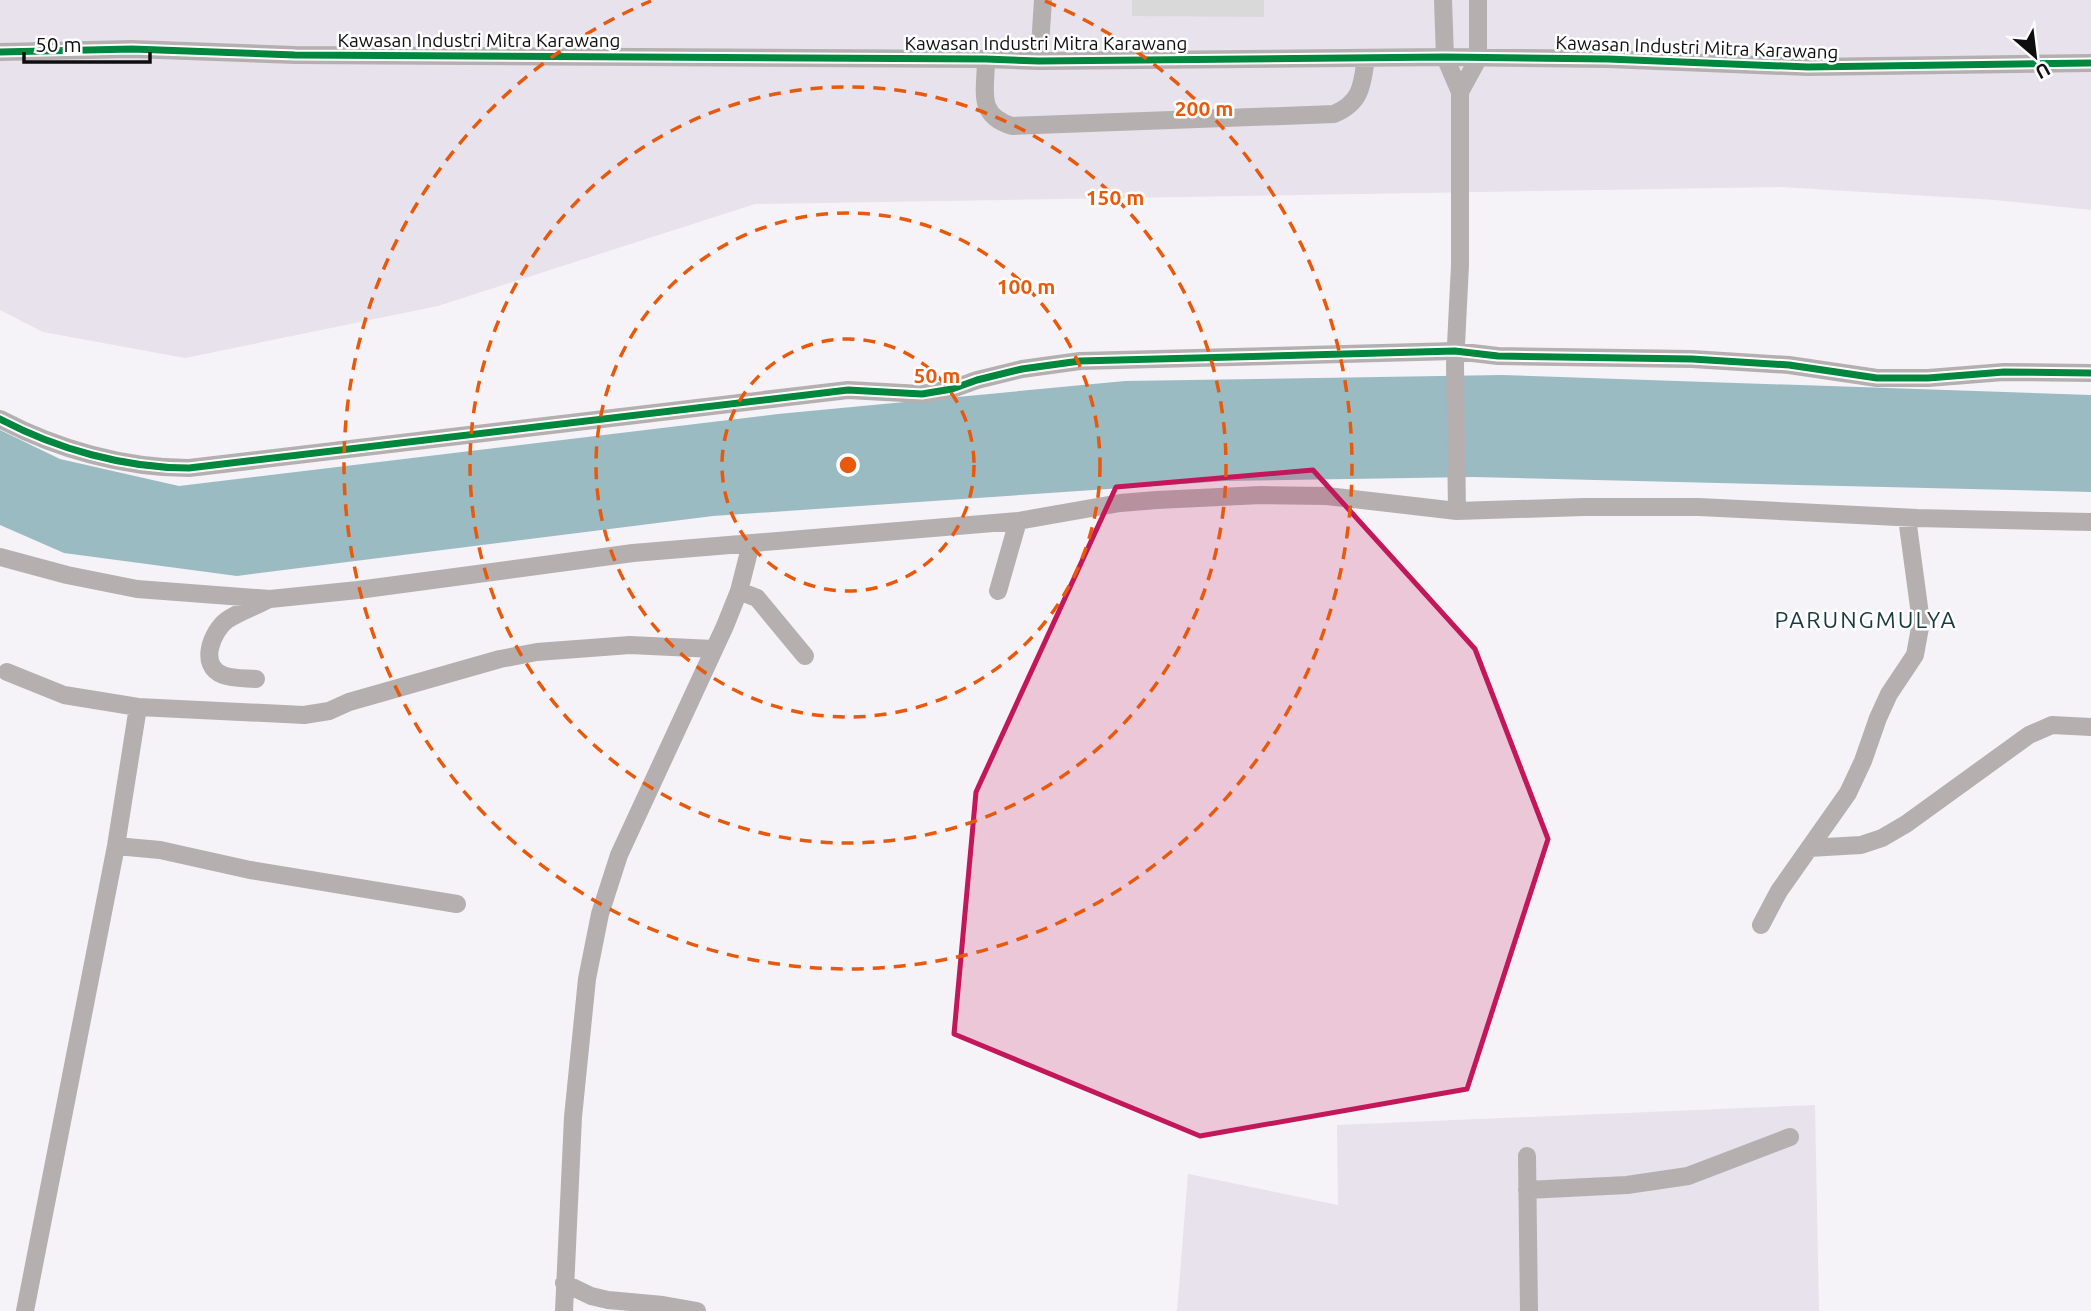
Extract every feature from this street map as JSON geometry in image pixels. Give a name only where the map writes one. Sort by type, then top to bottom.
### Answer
[{"type":"street","points":[[1039,61],[1042,0]]},
{"type":"street","points":[[1443,0],[1445,57],[1460,92],[1460,265],[1455,358],[1457,511]]},
{"type":"street","points":[[1460,92],[1478,59],[1478,0]]},
{"type":"street","name":"Kawasan Industri Mitra Karawang","points":[[0,52],[132,49],[295,55],[1039,61],[1445,57],[1608,59],[1808,67],[2091,63]]},
{"type":"street","points":[[986,59],[986,104],[990,115],[999,122],[1012,126],[1334,114],[1345,109],[1361,91],[1366,58]]},
{"type":"street","points":[[0,419],[64,446],[91,454],[155,467],[189,468],[848,390],[922,394],[952,389],[1022,369],[1080,360],[1498,356],[1692,359],[1789,365],[1877,378],[1928,378],[2004,372],[2091,373]]},
{"type":"street","points":[[0,557],[67,575],[136,589],[270,599],[633,554],[1018,521],[1120,503],[1261,495],[1349,498],[1457,511],[1699,507],[1907,518],[2091,522]]},
{"type":"street","points":[[1761,925],[1779,891],[1848,793],[1889,694],[1914,655],[1921,622],[1907,518]]},
{"type":"street","points":[[998,591],[1018,521]]},
{"type":"street","points":[[564,1311],[573,1116],[587,979],[600,914],[619,855],[671,746],[739,591],[751,544]]},
{"type":"street","points":[[739,591],[757,598],[806,656]]},
{"type":"street","points":[[256,679],[224,676],[215,671],[211,662],[210,645],[217,630],[229,619],[270,599]]},
{"type":"street","points":[[6,672],[64,695],[138,707],[304,715],[328,711],[349,702],[500,659],[537,652],[630,645],[713,649]]},
{"type":"street","points":[[24,1311],[116,845],[138,707]]},
{"type":"street","points":[[1810,848],[1861,845],[1882,838],[2029,735],[2052,725],[2091,727]]},
{"type":"street","points":[[116,845],[160,850],[250,870],[457,904]]},
{"type":"street","points":[[1527,1190],[1627,1185],[1688,1176],[1790,1137]]},
{"type":"street","points":[[1527,1156],[1529,1311]]},
{"type":"street","points":[[564,1283],[591,1296],[608,1300],[697,1311]]},
{"type":"highlighted area","points":[[1313,470],[1475,649],[1548,839],[1467,1089],[1200,1136],[954,1034],[976,792],[1116,487]]},
{"type":"shaded area","points":[[0,0],[2091,0],[2091,210],[1995,200],[1781,187],[755,204],[438,306],[185,358],[43,332],[0,310]]},
{"type":"shaded area","points":[[1815,1105],[1819,1311],[1177,1311],[1188,1174],[1338,1205],[1337,1125]]},
{"type":"water","points":[[1502,375],[2091,395],[2091,492],[1473,477],[1226,481],[713,516],[237,576],[64,553],[0,525],[0,430],[60,459],[179,486],[778,414],[1125,381]]},
{"type":"building","points":[[1132,0],[1264,0],[1264,17],[1132,16]]},
{"type":"cycle path","points":[[0,52],[132,49],[295,55],[1039,61],[1445,57],[1608,59],[1808,67],[2091,63]]},
{"type":"cycle path","points":[[0,419],[44,439],[92,455],[140,465],[189,468],[848,390],[922,394],[952,389],[1022,369],[1080,361],[1455,351],[1498,356],[1692,359],[1789,365],[1877,378],[1928,378],[2004,372],[2091,373]]},
{"type":"district","name":"PARUNGMULYA","points":[[1866,619]]}]
